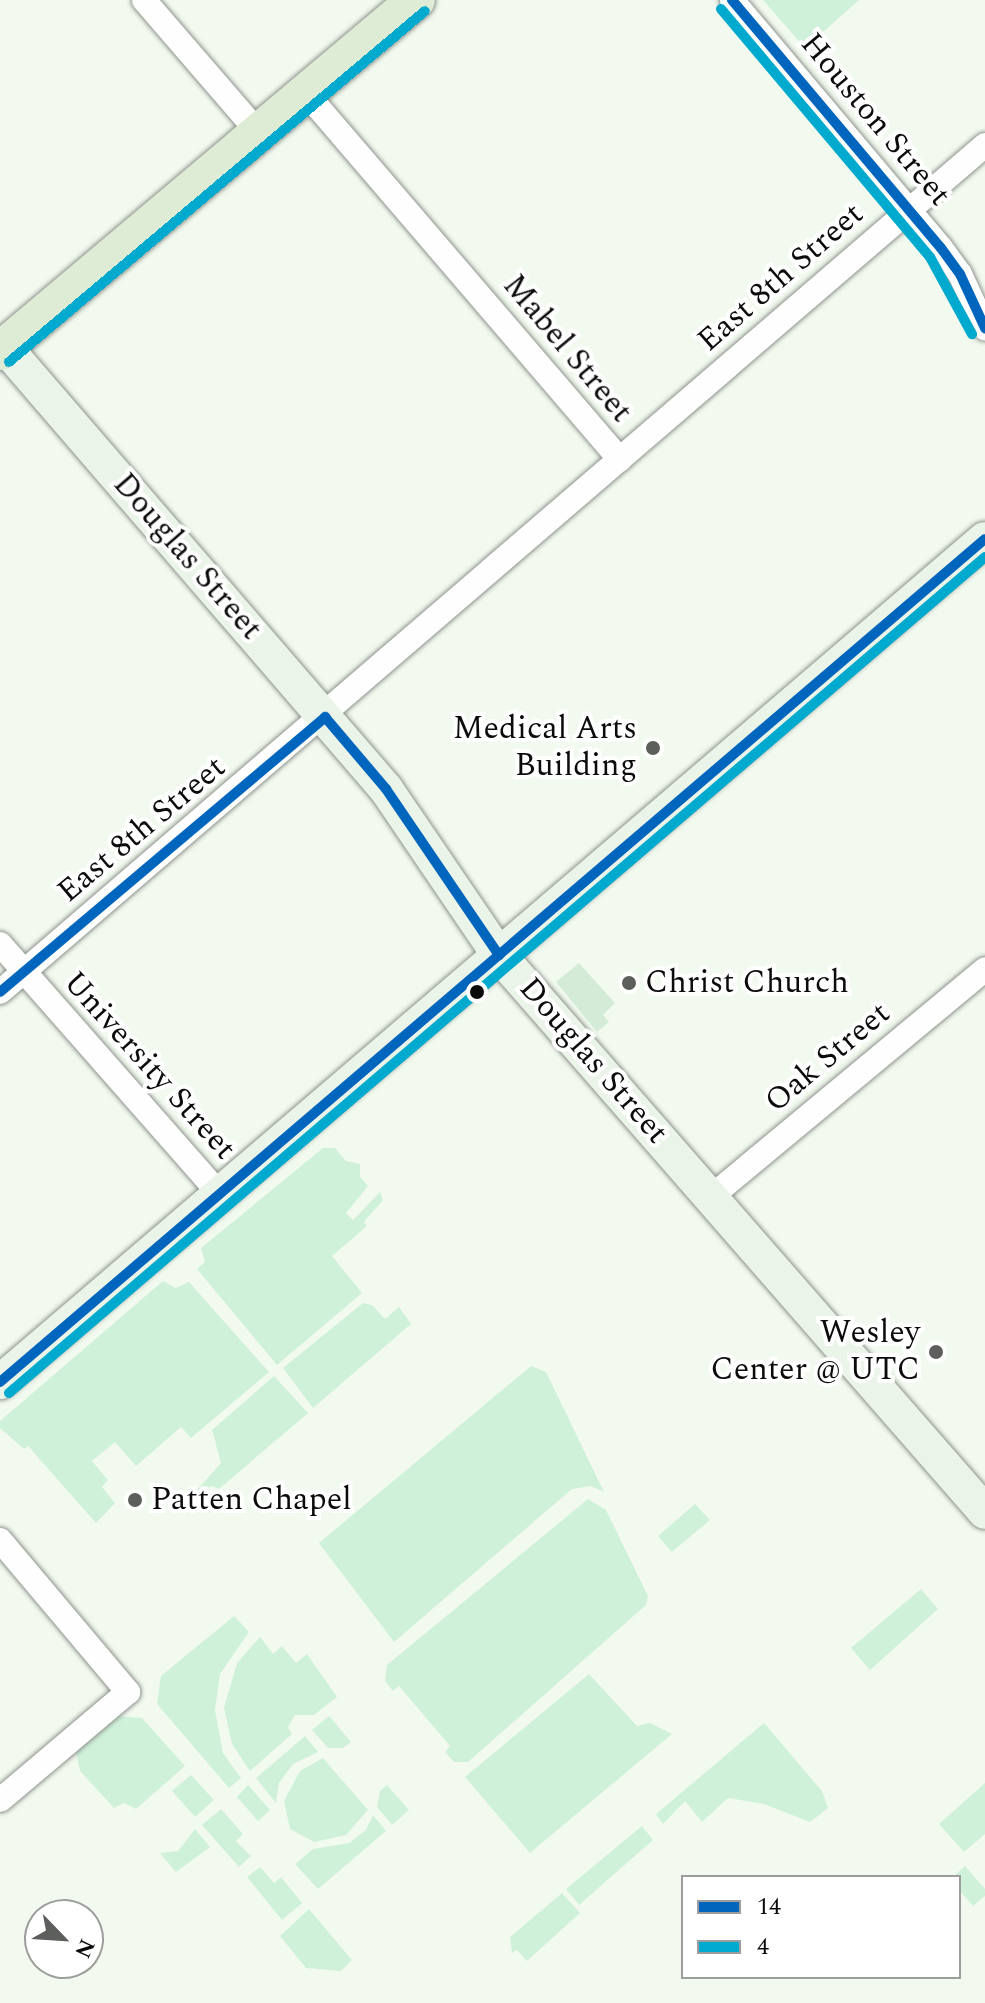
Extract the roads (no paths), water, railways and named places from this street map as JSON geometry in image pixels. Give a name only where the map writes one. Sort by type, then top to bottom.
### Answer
[{"type":"main road","points":[[2,346],[416,0]]},
{"type":"street","points":[[144,0],[258,132]]},
{"type":"street","name":"Houston Street","points":[[732,0],[960,274],[985,328]]},
{"type":"street","name":"Mabel Street","points":[[305,92],[620,460],[325,717]]},
{"type":"street","name":"East 8th Street","points":[[620,460],[985,145]]},
{"type":"street","name":"Douglas Street","points":[[2,346],[386,789],[499,955],[712,1196],[979,1508]]},
{"type":"street","points":[[0,1382],[985,539]]},
{"type":"street","name":"East 8th Street","points":[[0,992],[325,717]]},
{"type":"street","name":"University Street","points":[[0,944],[220,1194]]},
{"type":"street","name":"Oak Street","points":[[712,1196],[985,969]]},
{"type":"street","points":[[0,1540],[128,1692],[0,1800]]},
{"type":"place","name":"Medical Arts Building","points":[[653,748]]},
{"type":"place","name":"Christ Church","points":[[629,983]]},
{"type":"place","name":"Wesley Center @ UTC","points":[[936,1352]]},
{"type":"place","name":"Patten Chapel","points":[[135,1500]]}]
